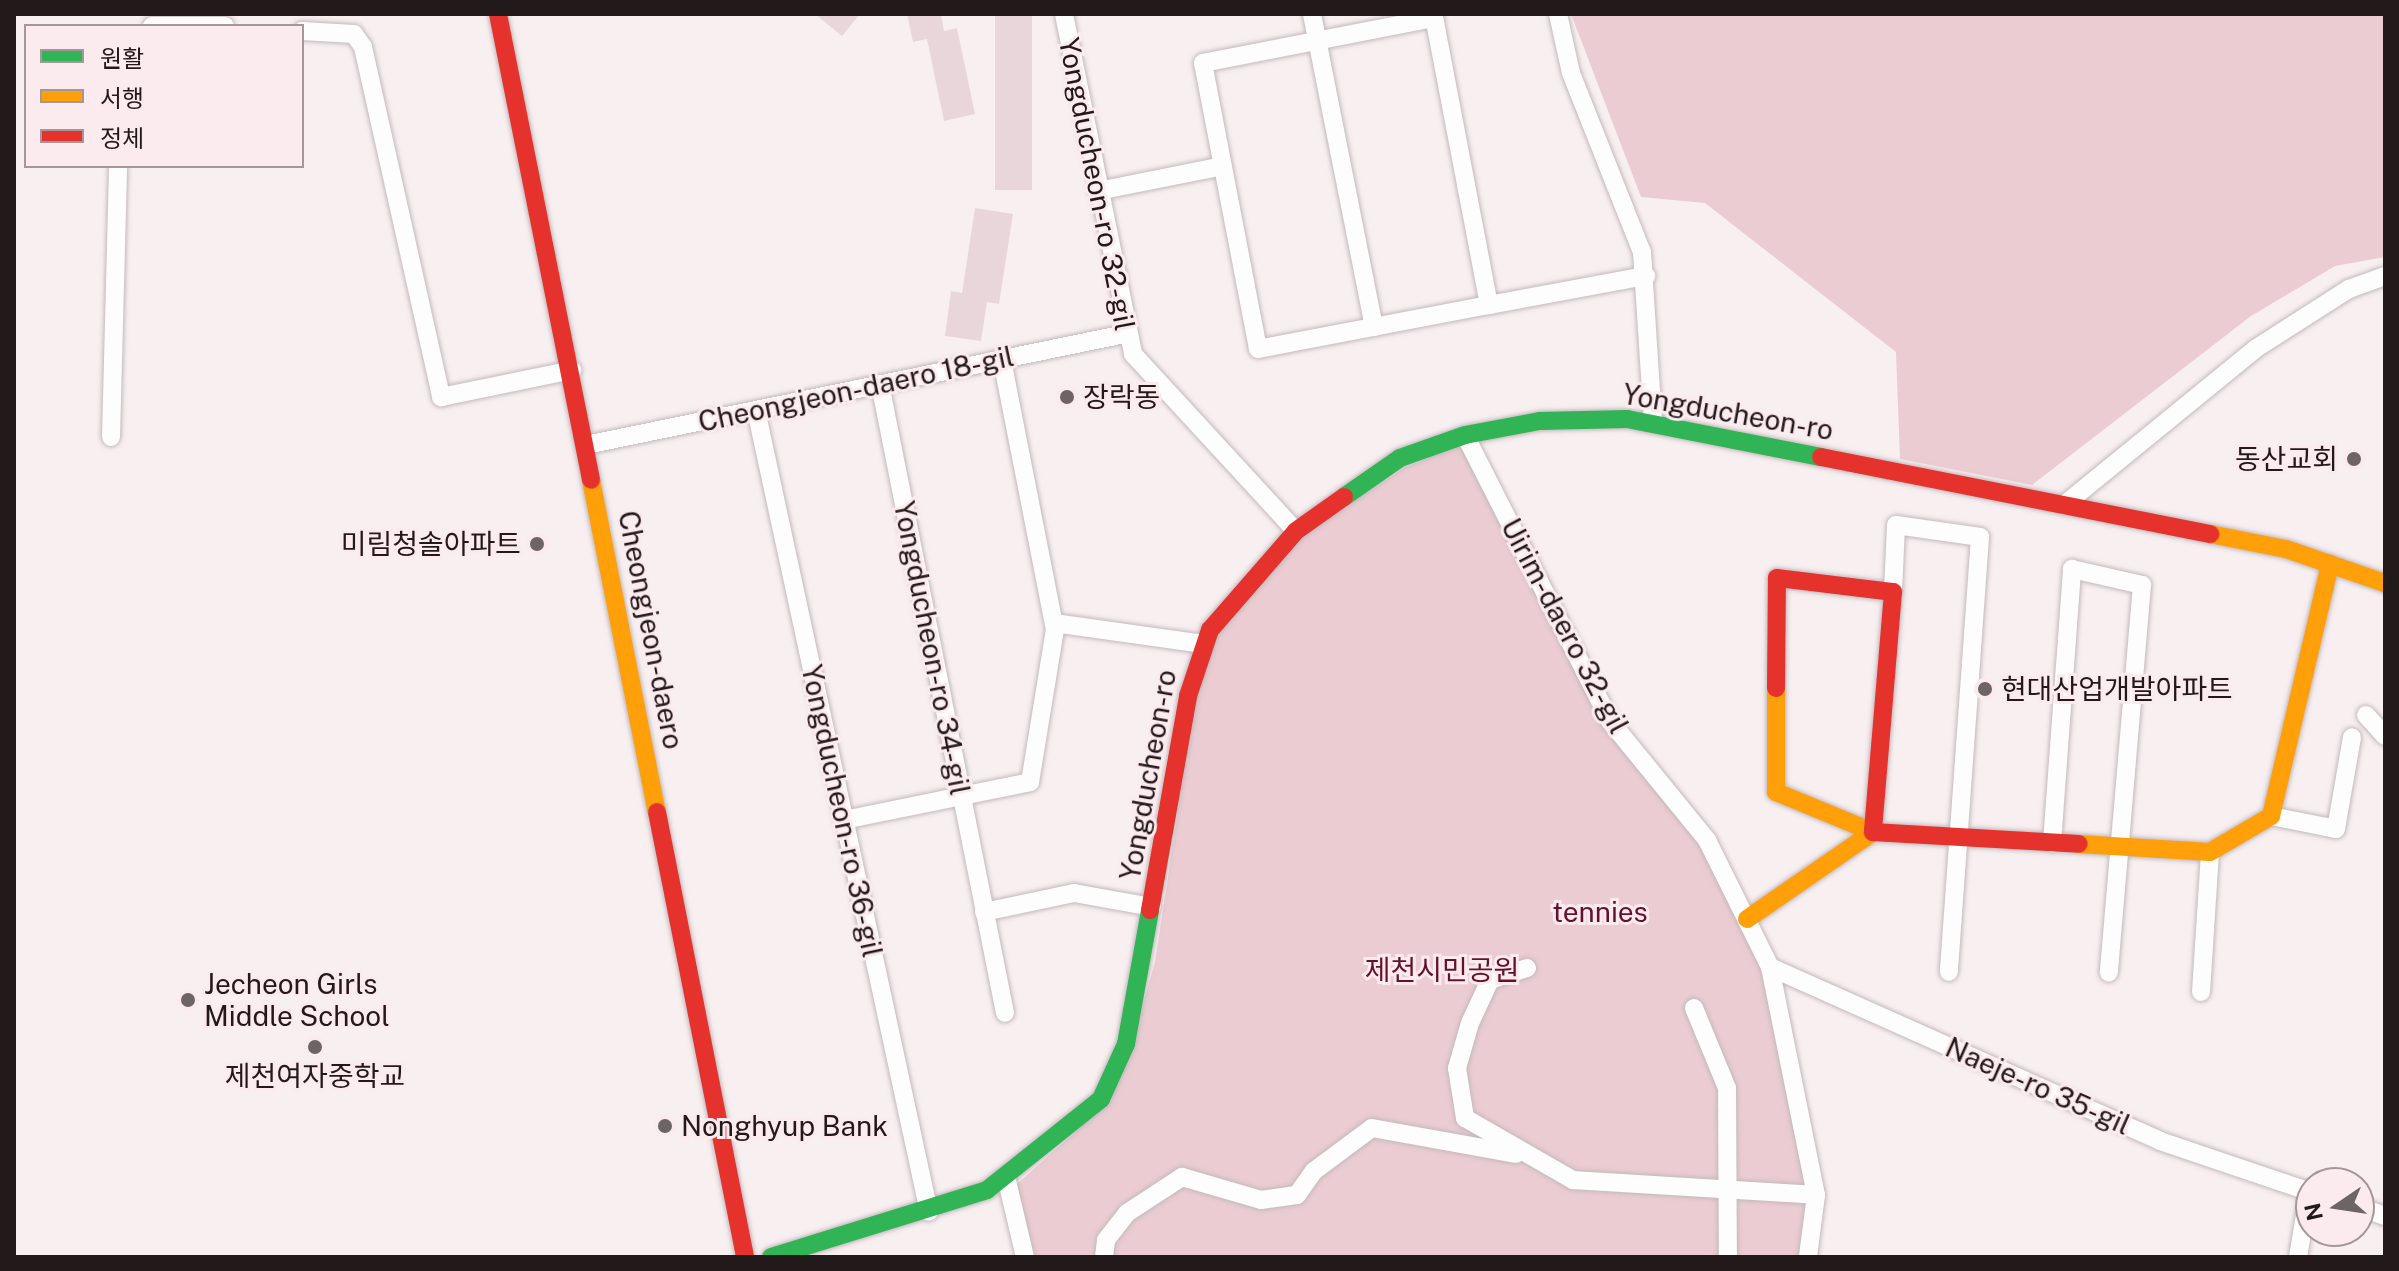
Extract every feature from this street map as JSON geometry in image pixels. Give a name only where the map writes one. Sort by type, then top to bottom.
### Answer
[{"type":"street","name":"Cheongjeon-daero","points":[[498,14],[572,370],[745,1257]]},
{"type":"street","name":"Yongducheon-ro 32-gil","points":[[1064,14],[1125,334],[1133,354],[1296,531]]},
{"type":"street","points":[[1312,14],[1374,327]]},
{"type":"street","points":[[1558,14],[1571,73],[1638,236],[1646,276],[1653,423]]},
{"type":"street","points":[[1489,305],[1434,18],[1203,63],[1258,349],[1646,276]]},
{"type":"street","points":[[304,31],[354,34],[363,47],[441,397],[572,370]]},
{"type":"street","points":[[1098,191],[1223,166]]},
{"type":"street","points":[[111,437],[118,168]]},
{"type":"street","points":[[2064,505],[2255,349],[2349,289],[2385,276]]},
{"type":"street","name":"Cheongjeon-daero 18-gil","points":[[586,445],[1125,334]]},
{"type":"street","points":[[844,820],[1030,782],[1054,623],[1002,359]]},
{"type":"street","name":"Yongducheon-ro 34-gil","points":[[880,384],[1005,1013]]},
{"type":"street","name":"Yongducheon-ro 36-gil","points":[[756,410],[929,1212]]},
{"type":"street","name":"Yongducheon-ro","points":[[771,1257],[929,1212],[1007,1181],[1101,1099],[1126,1044],[1204,644],[1223,610],[1296,531],[1377,471],[1465,435],[1567,419],[1653,423],[2064,505],[2330,564],[2385,583]]},
{"type":"street","name":"Uirim-daero 32-gil","points":[[1465,435],[1610,721],[1707,840],[1770,967],[1816,1195],[1808,1257]]},
{"type":"street","points":[[1873,832],[1896,525],[1980,537],[1954,837],[1949,972]]},
{"type":"street","points":[[2271,816],[2330,564]]},
{"type":"street","points":[[2052,843],[2072,569],[2142,585],[2109,973]]},
{"type":"street","points":[[1893,592],[1777,578],[1776,792],[1873,832],[2210,852],[2271,816],[2336,829],[2352,737]]},
{"type":"street","points":[[1054,623],[1204,644]]},
{"type":"street","points":[[2366,715],[2385,736]]},
{"type":"street","points":[[1747,919],[1873,832]]},
{"type":"street","points":[[2201,992],[2210,852]]},
{"type":"street","points":[[984,912],[1074,893],[1152,907]]},
{"type":"street","name":"Naeje-ro 35-gil","points":[[1770,967],[2160,1141],[2295,1186]]},
{"type":"street","points":[[1527,968],[1490,980],[1457,1068],[1465,1118],[1522,1155],[1573,1180],[1728,1194],[1816,1195]]},
{"type":"street","points":[[1694,1008],[1727,1088],[1728,1257]]},
{"type":"street","points":[[1104,1257],[1106,1240],[1127,1213],[1182,1177],[1261,1200],[1297,1195],[1314,1171],[1372,1128],[1522,1155]]},
{"type":"street","points":[[1007,1181],[1025,1257]]},
{"type":"green space","points":[[1571,14],[2385,14],[2385,257],[2335,266],[2251,316],[2032,485],[1900,459],[1896,352],[1705,203],[1641,197]]},
{"type":"green space","name":"제천시민공원","points":[[1464,444],[1610,720],[1707,840],[1770,967],[1808,1195],[1798,1257],[1034,1257],[1017,1184],[1080,1128],[1135,1033],[1155,962],[1195,700],[1217,634],[1303,536],[1404,468]]},
{"type":"building","points":[[815,14],[860,14],[842,36]]},
{"type":"building","points":[[907,14],[941,14],[944,31],[957,28],[975,114],[944,121],[927,39],[913,42]]},
{"type":"building","points":[[995,14],[1032,14],[1032,190],[995,190]]},
{"type":"building","points":[[975,208],[1013,214],[999,304],[987,302],[981,341],[945,336],[951,291],[962,293]]},
{"type":"traffic: fast","points":[[1344,497],[1400,458],[1465,435],[1540,421],[1627,419],[1821,457]]},
{"type":"traffic: fast","points":[[771,1257],[987,1190],[1101,1099],[1126,1044],[1150,910]]},
{"type":"traffic: slow","points":[[591,480],[657,812]]},
{"type":"traffic: slow","points":[[2210,534],[2286,549],[2385,583]]},
{"type":"traffic: slow","points":[[2079,844],[2210,852],[2271,816],[2330,564]]},
{"type":"traffic: slow","points":[[1747,919],[1873,832],[1776,792],[1776,688]]},
{"type":"traffic: jam","points":[[498,14],[591,480]]},
{"type":"traffic: jam","points":[[1821,457],[2210,534]]},
{"type":"traffic: jam","points":[[1150,910],[1188,696],[1210,630],[1296,531],[1344,497]]},
{"type":"traffic: jam","points":[[1776,688],[1777,578],[1893,592],[1873,832],[2079,844]]},
{"type":"traffic: jam","points":[[657,812],[745,1257]]},
{"type":"place","name":"장락동","points":[[1067,397]]},
{"type":"place","name":"동산교회","points":[[2354,459]]},
{"type":"place","name":"미림청솔아파트","points":[[537,544]]},
{"type":"place","name":"현대산업개발아파트","points":[[1985,689]]},
{"type":"place","name":"Jecheon Girls Middle School","points":[[188,1000]]},
{"type":"place","name":"제천여자중학교","points":[[315,1047]]},
{"type":"place","name":"Nonghyup Bank","points":[[665,1126]]},
{"type":"park label","name":"tennies","points":[[1600,912]]}]
